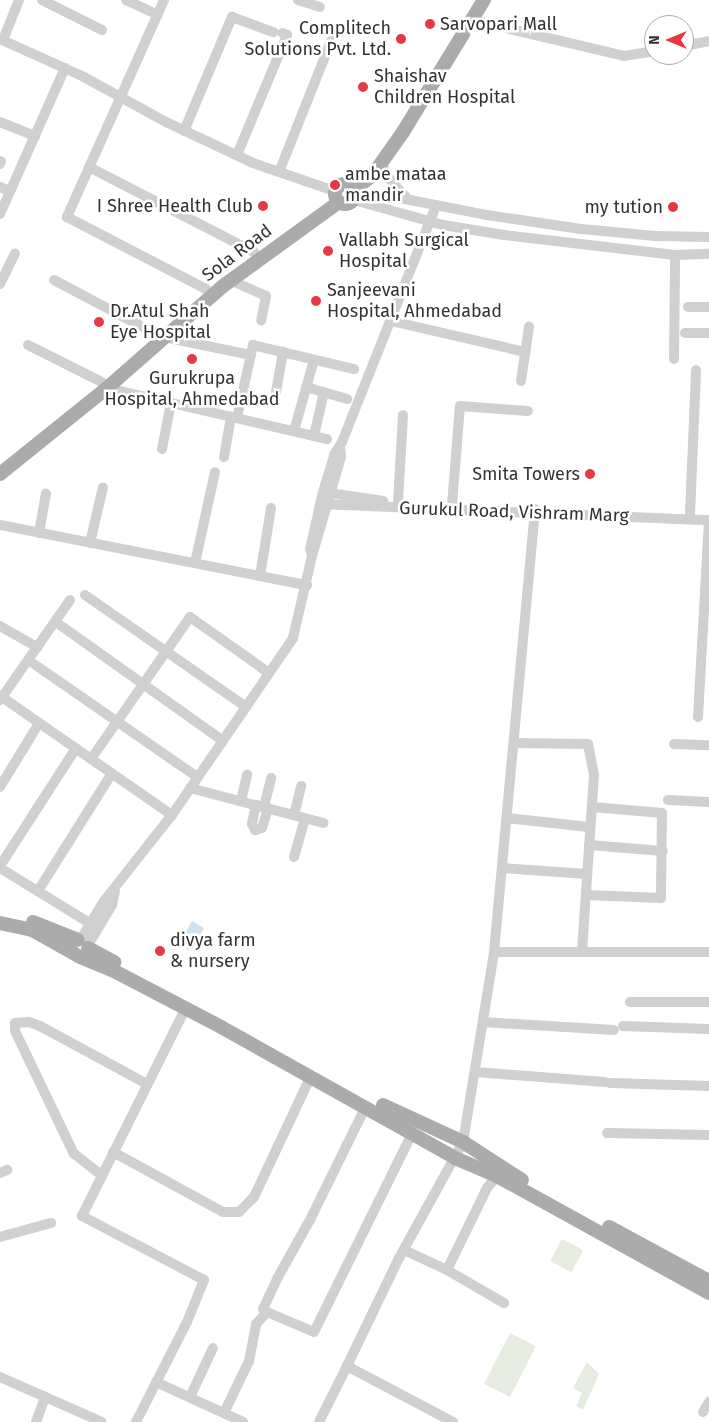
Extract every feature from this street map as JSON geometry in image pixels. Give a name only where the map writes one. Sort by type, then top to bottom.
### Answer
[{"type":"main road","points":[[337,197],[347,204],[397,128],[476,0]]},
{"type":"main road","points":[[354,192],[372,176],[381,163],[484,0]]},
{"type":"main road","name":"Sola Road","points":[[0,474],[160,335],[206,289],[254,252],[337,197]]},
{"type":"main road","name":"Sola Road","points":[[160,335],[337,197]]},
{"type":"main road","name":"Sola Road","points":[[0,466],[104,385]]},
{"type":"main road","points":[[0,915],[38,923],[417,1123],[463,1142],[520,1179],[709,1281]]},
{"type":"main road","points":[[0,923],[32,930],[81,947],[185,1009],[366,1106],[455,1158],[497,1176],[709,1294]]},
{"type":"street","points":[[19,0],[1,39],[65,68],[184,131],[337,197]]},
{"type":"street","points":[[42,0],[102,30]]},
{"type":"street","points":[[126,0],[158,14]]},
{"type":"street","points":[[164,0],[67,217],[206,289]]},
{"type":"street","points":[[298,0],[320,7]]},
{"type":"street","points":[[184,131],[232,17],[287,35],[236,155]]},
{"type":"street","points":[[472,20],[624,56],[644,53]]},
{"type":"street","points":[[279,172],[332,39]]},
{"type":"street","points":[[694,44],[709,41]]},
{"type":"street","points":[[0,214],[65,68]]},
{"type":"street","points":[[0,122],[35,136]]},
{"type":"street","points":[[381,163],[390,180],[408,200]]},
{"type":"street","points":[[89,167],[254,252]]},
{"type":"street","points":[[0,187],[10,191]]},
{"type":"street","points":[[354,192],[581,229],[656,236],[709,236]]},
{"type":"street","points":[[354,192],[432,222],[504,235],[675,255],[709,254]]},
{"type":"street","points":[[81,947],[104,901],[115,890],[172,815],[293,638],[307,585],[312,556],[317,549],[334,455],[340,447],[432,222],[436,206]]},
{"type":"street","points":[[0,284],[15,253]]},
{"type":"street","points":[[674,359],[675,255]]},
{"type":"street","points":[[54,280],[160,335],[251,355]]},
{"type":"street","points":[[230,280],[266,296],[261,321]]},
{"type":"street","points":[[688,306],[709,307]]},
{"type":"street","points":[[392,320],[525,352]]},
{"type":"street","points":[[521,381],[529,327]]},
{"type":"street","points":[[685,332],[709,333]]},
{"type":"street","points":[[28,344],[104,385],[327,439]]},
{"type":"street","points":[[224,457],[254,345],[354,369]]},
{"type":"street","points":[[276,392],[283,352]]},
{"type":"street","points":[[294,431],[314,360]]},
{"type":"street","points":[[690,514],[696,370]]},
{"type":"street","points":[[306,388],[346,398]]},
{"type":"street","points":[[314,436],[324,392]]},
{"type":"street","points":[[162,449],[172,403]]},
{"type":"street","points":[[452,505],[460,406],[528,411]]},
{"type":"street","points":[[398,502],[403,415]]},
{"type":"street","points":[[195,564],[215,472]]},
{"type":"street","points":[[90,543],[103,487]]},
{"type":"street","name":"Gurukul Road, Vishram Marg","points":[[327,492],[398,502],[535,512],[709,515]]},
{"type":"street","points":[[39,533],[46,494]]},
{"type":"street","name":"Gurukul Road, Vishram Marg","points":[[324,504],[709,520]]},
{"type":"street","points":[[260,576],[271,508]]},
{"type":"street","points":[[319,1422],[404,1250],[463,1142],[494,952],[535,512]]},
{"type":"street","points":[[698,717],[706,611],[709,520]]},
{"type":"street","points":[[0,525],[307,585]]},
{"type":"street","points":[[85,595],[246,707]]},
{"type":"street","points":[[70,600],[1,698],[172,815]]},
{"type":"street","points":[[91,759],[190,617],[269,673]]},
{"type":"street","points":[[60,625],[142,685],[223,740]]},
{"type":"street","points":[[0,626],[37,647]]},
{"type":"street","points":[[34,664],[197,777]]},
{"type":"street","points":[[0,787],[40,723]]},
{"type":"street","points":[[514,743],[588,744],[594,775],[582,950]]},
{"type":"street","points":[[674,744],[709,745]]},
{"type":"street","points":[[76,748],[0,867],[91,924]]},
{"type":"street","points":[[38,891],[112,773]]},
{"type":"street","points":[[241,801],[247,775]]},
{"type":"street","points":[[263,807],[272,778]]},
{"type":"street","points":[[294,815],[301,786]]},
{"type":"street","points":[[190,788],[323,824]]},
{"type":"street","points":[[668,800],[709,802]]},
{"type":"street","points":[[586,895],[661,898],[662,813],[592,807]]},
{"type":"street","points":[[507,818],[589,827]]},
{"type":"street","points":[[294,857],[305,819]]},
{"type":"street","points":[[589,845],[663,851]]},
{"type":"street","points":[[502,868],[587,874]]},
{"type":"street","points":[[81,947],[112,905],[115,890]]},
{"type":"street","points":[[494,952],[582,950],[709,952]]},
{"type":"street","points":[[630,1002],[709,1002]]},
{"type":"street","points":[[136,1422],[187,1322],[204,1280],[82,1216],[100,1174],[185,1009]]},
{"type":"street","points":[[100,1174],[74,1154],[15,1032],[15,1023],[29,1022],[40,1026],[147,1084]]},
{"type":"street","points":[[483,1022],[619,1028],[709,1029]]},
{"type":"street","points":[[475,1072],[607,1083],[709,1086]]},
{"type":"street","points":[[113,1152],[223,1212],[239,1212],[254,1197],[311,1076]]},
{"type":"street","points":[[366,1106],[311,1218],[278,1277],[263,1309],[267,1312],[314,1332],[413,1132]]},
{"type":"street","points":[[607,1133],[709,1134]]},
{"type":"street","points":[[447,1270],[487,1188],[497,1176]]},
{"type":"street","points":[[0,1237],[51,1223]]},
{"type":"street","points":[[404,1250],[447,1270],[504,1303]]},
{"type":"street","points":[[224,1413],[249,1361],[256,1324],[267,1312]]},
{"type":"street","points":[[190,1398],[213,1348]]},
{"type":"street","points":[[347,1366],[453,1422]]},
{"type":"street","points":[[0,1377],[102,1422]]},
{"type":"street","points":[[156,1382],[243,1422]]},
{"type":"street","points":[[36,1422],[45,1397]]},
{"type":"street","points":[[703,1412],[709,1402]]},
{"type":"shaded area","points":[[562,1239],[583,1250],[571,1272],[550,1261]]},
{"type":"shaded area","points":[[510,1333],[536,1346],[510,1397],[484,1384]]},
{"type":"shaded area","points":[[587,1362],[599,1374],[583,1410],[576,1406],[582,1393],[573,1388]]},
{"type":"water","points":[[192,921],[204,928],[191,951],[178,944]]},
{"type":"place","name":"Sarvopari Mall","points":[[430,24]]},
{"type":"place","name":"Complitech Solutions Pvt. Ltd.","points":[[401,39]]},
{"type":"place","name":"Shaishav Children Hospital","points":[[363,87]]},
{"type":"place","name":"ambe mataa mandir","points":[[335,185]]},
{"type":"place","name":"I Shree Health Club","points":[[263,206]]},
{"type":"place","name":"my tution","points":[[673,207]]},
{"type":"place","name":"Vallabh Surgical Hospital","points":[[328,251]]},
{"type":"place","name":"Sanjeevani Hospital, Ahmedabad","points":[[316,301]]},
{"type":"place","name":"Dr.Atul Shah Eye Hospital","points":[[99,322]]},
{"type":"place","name":"Gurukrupa Hospital, Ahmedabad","points":[[192,359]]},
{"type":"place","name":"Smita Towers","points":[[590,474]]},
{"type":"place","name":"divya farm & nursery","points":[[160,951]]}]
